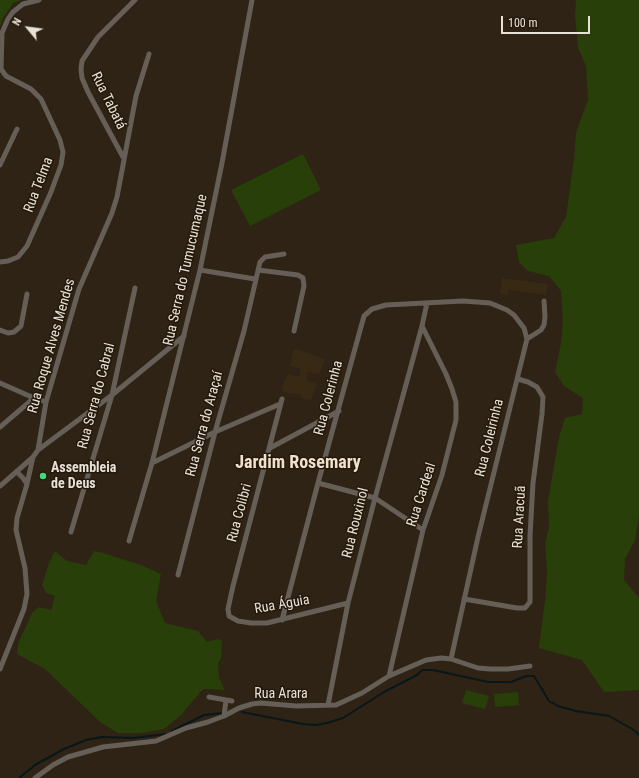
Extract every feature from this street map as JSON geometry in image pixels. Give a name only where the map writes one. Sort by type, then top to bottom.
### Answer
[{"type":"street","name":"Rua Telma","points":[[0,262],[18,257],[27,246],[61,166],[63,152],[60,140],[41,99],[31,89],[6,76],[1,69],[2,33],[8,19],[13,12],[23,4],[39,0]]},
{"type":"street","name":"Rua Tabatá","points":[[123,157],[88,92],[80,69],[82,62],[98,38],[135,0]]},
{"type":"street","name":"Rua Serra do Tumucumaque","points":[[129,541],[152,463],[200,270],[222,163],[252,0]]},
{"type":"street","name":"Rua Roque Alves Mendes","points":[[0,669],[26,601],[27,589],[25,568],[16,525],[17,518],[33,457],[38,450],[46,402],[79,289],[112,213],[136,96],[149,54]]},
{"type":"street","points":[[0,165],[17,129]]},
{"type":"street","points":[[284,254],[262,259],[258,270],[298,275],[303,278],[304,286],[294,331]]},
{"type":"street","points":[[200,270],[255,279]]},
{"type":"street","name":"Rua Serra do Araçaí","points":[[178,575],[215,432],[244,331],[258,270]]},
{"type":"street","name":"Rua Serra do Cabral","points":[[71,532],[112,395],[135,288]]},
{"type":"street","points":[[0,330],[8,333],[14,332],[21,326],[27,294]]},
{"type":"street","points":[[427,303],[477,301],[499,306],[514,314],[524,328],[527,339],[542,330],[546,318],[544,301]]},
{"type":"street","name":"Rua Rouxinol","points":[[328,705],[348,603],[427,303]]},
{"type":"street","name":"Rua Colerinha","points":[[282,620],[362,322],[367,312],[372,309],[386,305],[427,303]]},
{"type":"street","name":"Rua Cardeal","points":[[389,676],[422,530],[443,469],[456,420],[456,402],[446,374],[422,326]]},
{"type":"street","points":[[38,450],[112,395],[184,336]]},
{"type":"street","name":"Rua Coleirinha","points":[[451,659],[478,537],[527,339]]},
{"type":"street","name":"Rua Aracuã","points":[[464,599],[517,608],[526,608],[530,602],[530,536],[533,483],[543,397],[537,387],[518,379]]},
{"type":"street","points":[[0,383],[46,402]]},
{"type":"street","points":[[0,427],[34,398]]},
{"type":"street","name":"Rua Colibri","points":[[215,432],[281,402],[228,609]]},
{"type":"street","points":[[270,448],[338,411]]},
{"type":"street","points":[[152,463],[215,432]]},
{"type":"street","points":[[0,486],[33,457]]},
{"type":"street","points":[[17,472],[27,484]]},
{"type":"street","points":[[318,483],[375,498],[422,530]]},
{"type":"street","name":"Rua Águia","points":[[228,609],[229,616],[238,621],[267,623],[348,603]]},
{"type":"street","name":"Rua Arara","points":[[35,778],[53,765],[75,755],[103,747],[156,742],[186,728],[224,716],[239,708],[252,704],[261,703],[296,706],[336,705],[362,693],[389,676],[426,660],[440,658],[451,659],[478,668],[490,669],[508,669],[530,666]]},
{"type":"street","points":[[209,697],[229,700],[224,716]]},
{"type":"shaded area","points":[[502,278],[548,284],[546,295],[509,290],[508,295],[500,294]]},
{"type":"shaded area","points":[[296,349],[325,359],[319,375],[308,372],[306,380],[317,384],[311,400],[304,399],[301,395],[282,391],[284,381],[288,374],[299,377],[301,369],[290,366],[293,351]]},
{"type":"green space","points":[[0,0],[22,0],[13,3],[3,18],[0,27]]},
{"type":"green space","points":[[576,0],[639,0],[639,516],[635,540],[625,559],[624,580],[639,598],[639,690],[604,692],[582,660],[539,648],[547,573],[545,543],[549,527],[548,501],[559,437],[565,418],[582,414],[583,398],[564,386],[555,372],[561,343],[563,321],[561,291],[549,276],[528,271],[519,262],[516,245],[554,238],[566,217],[576,133],[588,100],[586,66],[578,48],[575,16]]},
{"type":"green space","points":[[303,154],[321,190],[250,226],[231,190]]},
{"type":"green space","points":[[55,551],[67,561],[86,565],[94,551],[141,565],[161,574],[156,601],[165,623],[198,631],[207,642],[218,639],[222,641],[221,658],[218,663],[219,678],[225,690],[203,689],[181,715],[164,729],[142,733],[118,733],[100,722],[45,669],[17,654],[18,644],[32,613],[39,607],[51,610],[55,596],[46,593],[42,585],[49,563]]},
{"type":"green space","points":[[466,690],[489,696],[485,709],[462,703]]},
{"type":"green space","points":[[518,692],[519,705],[495,707],[494,694]]},
{"type":"waterway","points":[[242,712],[303,724],[316,725],[327,723],[343,718],[384,692],[417,675],[422,670],[433,670],[488,682],[511,682],[526,676],[534,676],[549,701],[558,706],[576,711],[609,716],[634,730],[639,735]]},
{"type":"waterway","points":[[172,731],[204,715],[223,713]]},
{"type":"waterway","points":[[19,778],[35,765],[64,749],[86,740],[102,737],[133,738],[166,734]]},
{"type":"place","name":"Assembleia de Deus","points":[[43,476]]},
{"type":"district","name":"Jardim Rosemary","points":[[298,463]]}]
